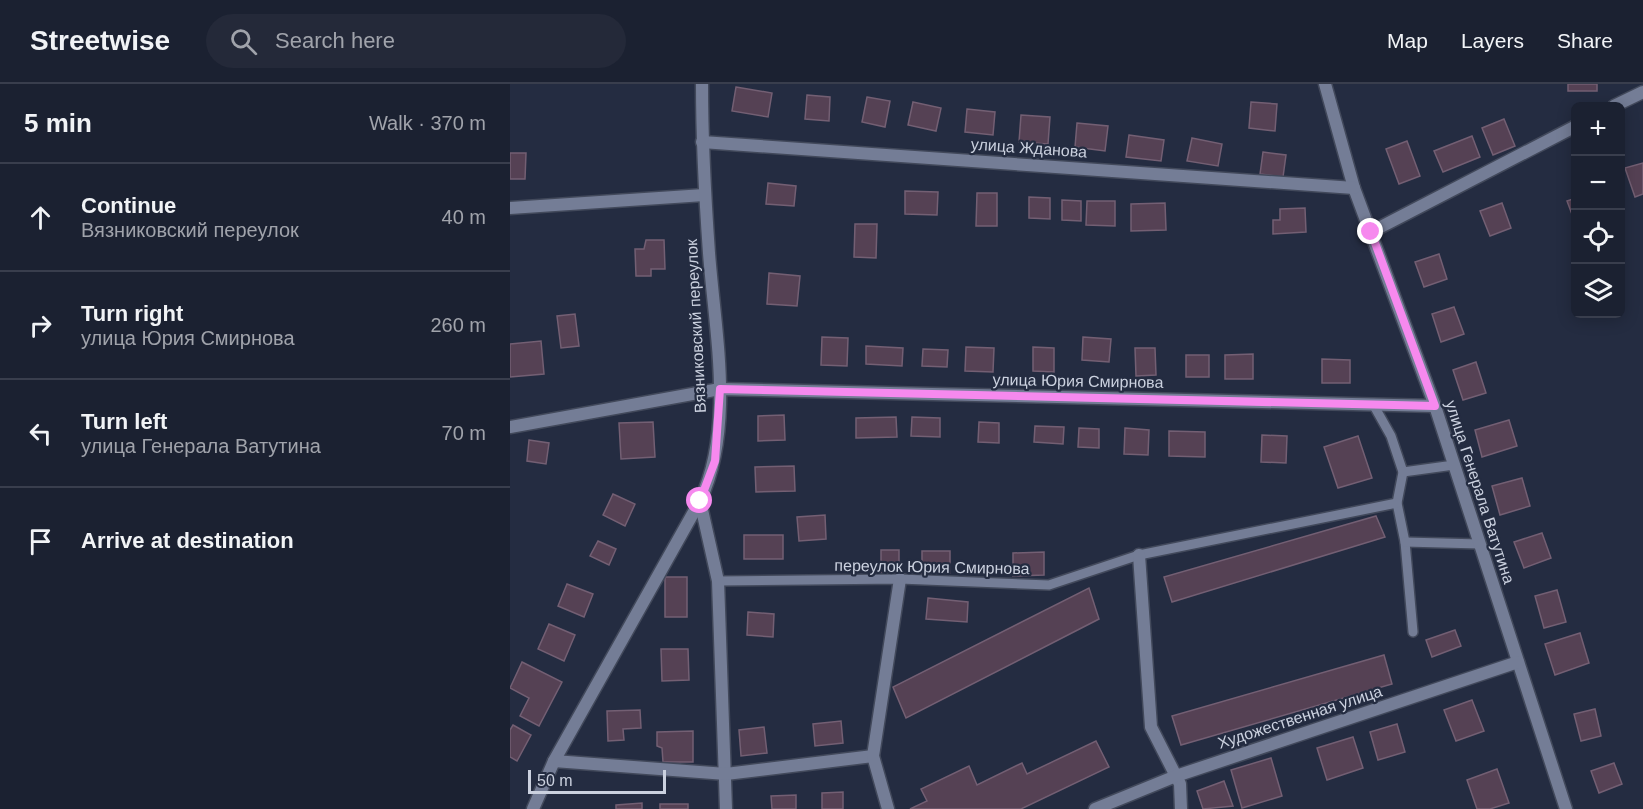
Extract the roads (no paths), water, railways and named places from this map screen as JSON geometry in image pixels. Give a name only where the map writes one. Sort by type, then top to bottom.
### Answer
[{"type":"street","name":"Вязниковский переулок","points":[[533,809],[554,761],[700,501],[715,461],[720,389],[705,195],[702,84]]},
{"type":"street","name":"улица Генерала Ватутина","points":[[1326,84],[1354,188],[1435,406],[1566,809]]},
{"type":"street","points":[[1622,102],[1643,92],[1643,84]]},
{"type":"street","points":[[1371,232],[1571,128]]},
{"type":"street","name":"улица Жданова","points":[[702,142],[1354,188]]},
{"type":"street","points":[[510,208],[705,195]]},
{"type":"street","name":"улица Юрия Смирнова","points":[[510,427],[720,389],[1435,406]]},
{"type":"street","points":[[700,501],[718,581],[726,809]]},
{"type":"street","points":[[1139,555],[1151,727],[1180,784],[1181,809]]},
{"type":"street","points":[[888,809],[873,756],[900,579]]},
{"type":"street","name":"Художественная улица","points":[[1095,809],[1176,776],[1518,662]]},
{"type":"street","points":[[554,761],[726,774],[873,756]]},
{"type":"lane","points":[[1373,404],[1391,436],[1402,472],[1397,503],[1405,542],[1413,632]]},
{"type":"lane","points":[[1402,472],[1454,465]]},
{"type":"lane","name":"переулок Юрия Смирнова","points":[[718,581],[900,579],[1049,585],[1139,555],[1397,503]]},
{"type":"lane","points":[[1405,542],[1480,544]]}]
